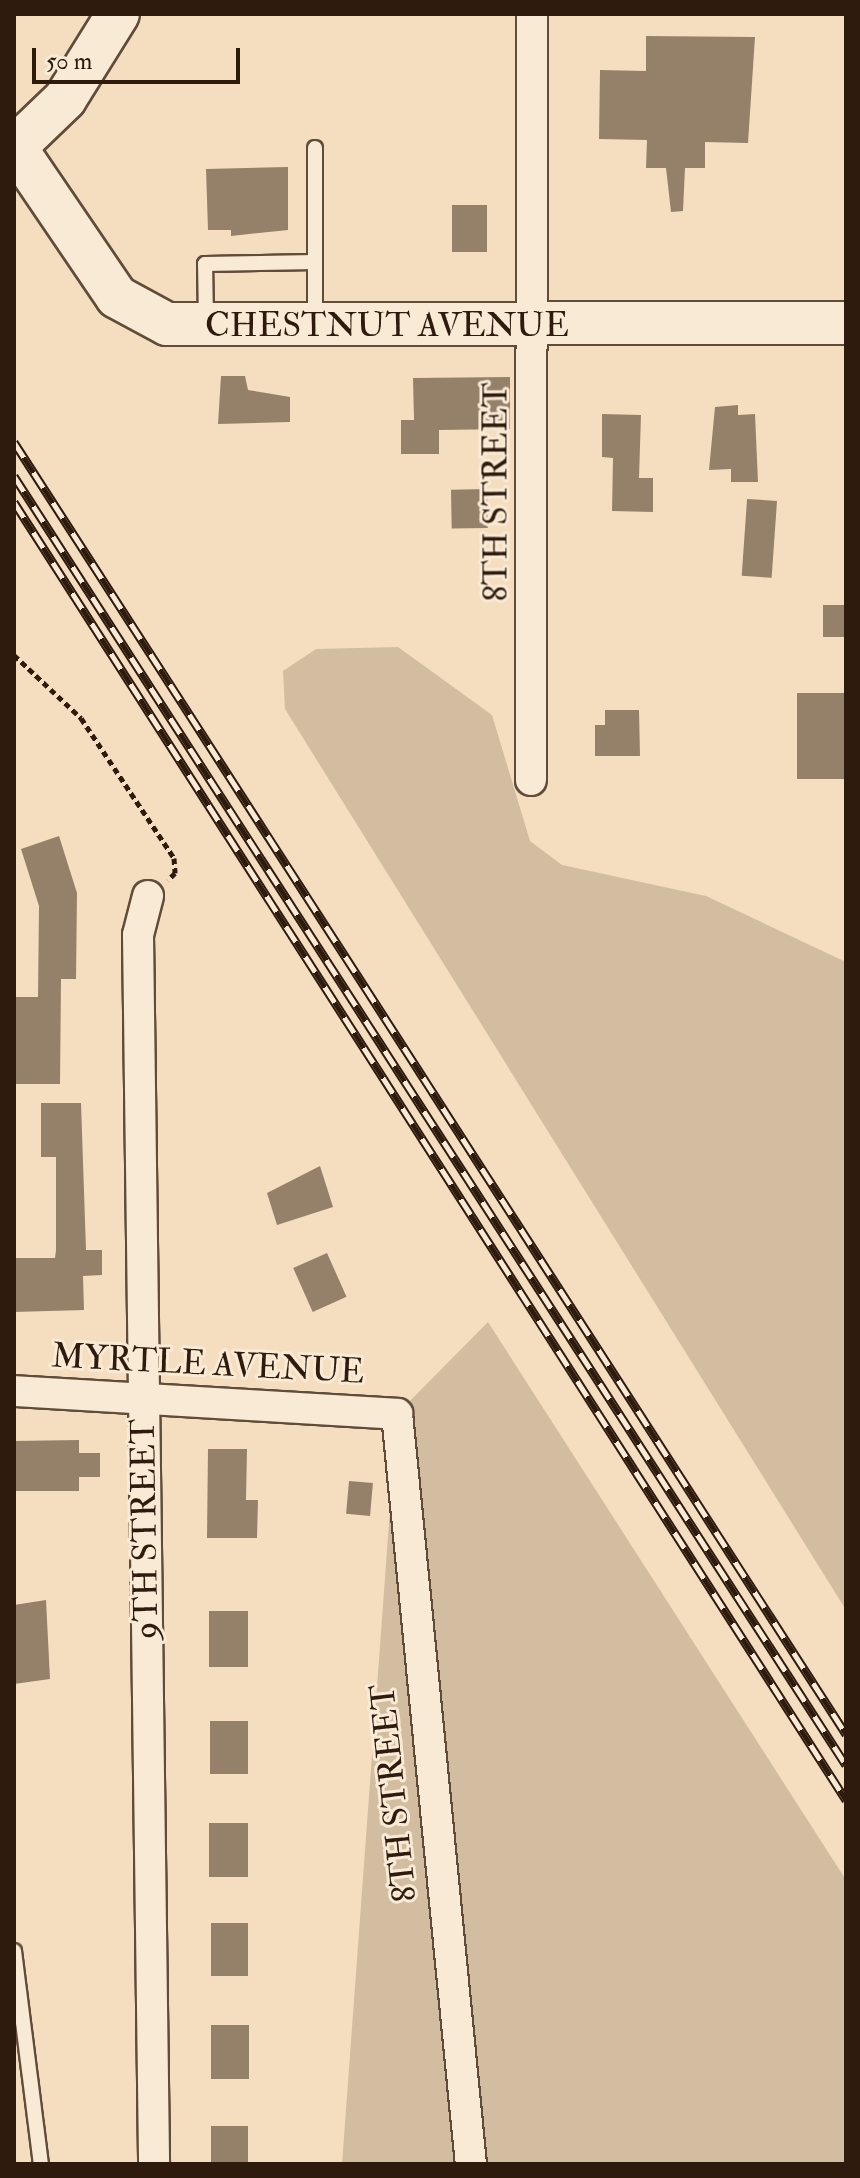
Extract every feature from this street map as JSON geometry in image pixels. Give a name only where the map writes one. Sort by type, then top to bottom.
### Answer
[{"type":"street","points":[[15,148],[65,99],[118,14]]},
{"type":"street","name":"8TH STREET","points":[[531,780],[535,327],[532,14]]},
{"type":"street","name":"CHESTNUT AVENUE","points":[[15,148],[117,297],[148,318],[206,328],[846,323]]},
{"type":"street","name":"9TH STREET","points":[[148,896],[138,935],[154,2164]]},
{"type":"street","name":"MYRTLE AVENUE","points":[[14,1391],[397,1414]]},
{"type":"street","name":"8TH STREET","points":[[397,1414],[471,2164]]},
{"type":"lane","points":[[315,148],[315,326]]},
{"type":"lane","points":[[206,328],[205,264],[315,262]]},
{"type":"lane","points":[[14,1951],[41,2164]]},
{"type":"path","points":[[14,655],[81,718],[174,858],[175,873],[148,896]]},
{"type":"shaded area","points":[[398,647],[492,715],[530,841],[562,865],[706,896],[846,962],[846,1610],[285,709],[283,671],[316,649]]},
{"type":"shaded area","points":[[488,1322],[846,1880],[846,2164],[342,2164],[397,1414]]},
{"type":"building","points":[[646,36],[755,37],[748,143],[705,142],[705,168],[685,168],[683,211],[671,212],[666,168],[646,168],[647,140],[599,139],[600,70],[646,71]]},
{"type":"building","points":[[288,167],[288,230],[231,236],[231,230],[208,230],[206,169]]},
{"type":"building","points":[[452,205],[487,205],[487,252],[452,252]]},
{"type":"building","points":[[221,376],[245,376],[248,390],[290,397],[290,422],[218,424]]},
{"type":"building","points":[[510,377],[510,429],[439,430],[439,454],[401,454],[401,420],[414,420],[413,378]]},
{"type":"building","points":[[738,405],[738,415],[755,414],[758,482],[731,482],[731,469],[709,470],[715,407]]},
{"type":"building","points":[[602,414],[641,415],[639,478],[653,478],[653,512],[612,511],[613,458],[602,457]]},
{"type":"building","points":[[487,489],[488,528],[452,529],[451,490]]},
{"type":"building","points":[[747,499],[777,501],[772,578],[742,576]]},
{"type":"building","points":[[823,605],[846,605],[846,637],[823,637]]},
{"type":"building","points":[[797,693],[846,693],[846,779],[797,779]]},
{"type":"building","points":[[605,710],[639,710],[640,756],[595,756],[595,725],[605,725]]},
{"type":"building","points":[[59,836],[77,893],[76,979],[61,979],[60,1084],[14,1084],[14,997],[38,997],[39,906],[21,849]]},
{"type":"building","points":[[41,1103],[81,1103],[86,1250],[102,1250],[102,1275],[83,1276],[84,1310],[14,1312],[14,1258],[55,1258],[56,1157],[41,1157]]},
{"type":"building","points":[[320,1166],[333,1207],[277,1225],[267,1193]]},
{"type":"building","points":[[327,1253],[347,1297],[313,1312],[293,1268]]},
{"type":"building","points":[[79,1440],[79,1453],[100,1453],[100,1477],[79,1477],[79,1491],[14,1491],[14,1441]]},
{"type":"building","points":[[208,1449],[247,1449],[246,1500],[258,1500],[257,1538],[207,1538]]},
{"type":"building","points":[[349,1481],[373,1483],[370,1516],[346,1514]]},
{"type":"building","points":[[46,1600],[50,1679],[14,1684],[14,1605]]},
{"type":"building","points":[[209,1611],[248,1611],[248,1667],[209,1667]]},
{"type":"building","points":[[210,1721],[248,1721],[248,1774],[210,1774]]},
{"type":"building","points":[[209,1823],[248,1823],[248,1877],[209,1877]]},
{"type":"building","points":[[211,1923],[248,1923],[248,1976],[211,1976]]},
{"type":"building","points":[[211,2025],[249,2025],[249,2079],[211,2079]]},
{"type":"building","points":[[211,2126],[248,2126],[248,2164],[211,2164]]},
{"type":"railway","points":[[14,442],[846,1734]]},
{"type":"railway","points":[[14,476],[846,1765]]},
{"type":"railway","points":[[14,502],[846,1800]]}]
